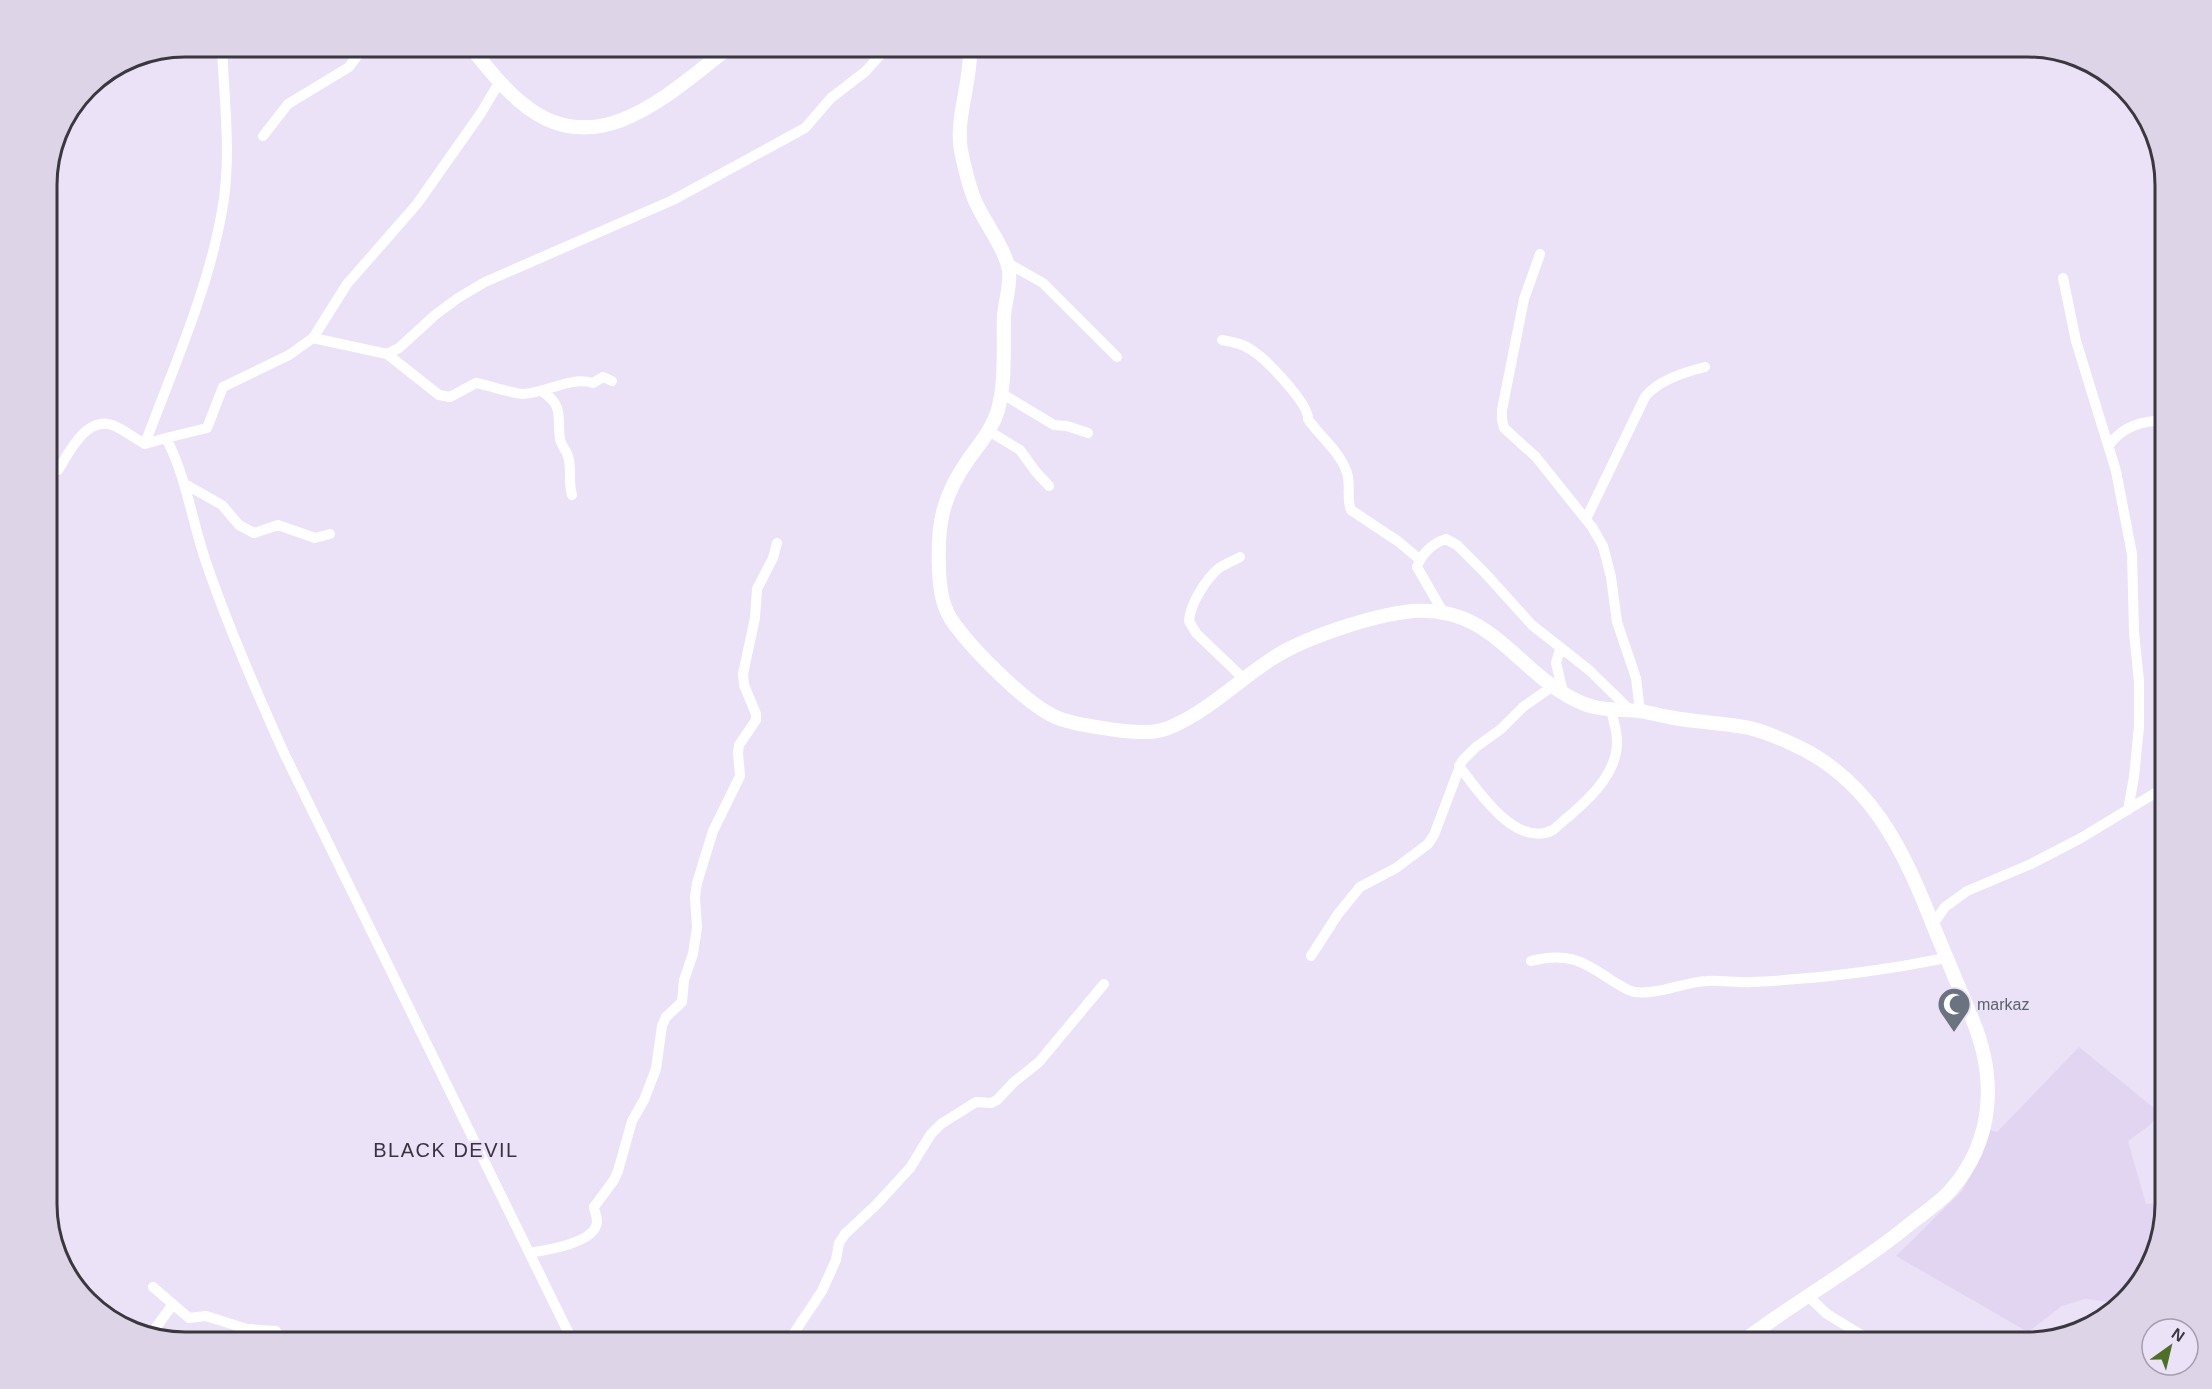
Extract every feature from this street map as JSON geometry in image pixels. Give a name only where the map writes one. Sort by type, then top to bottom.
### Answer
[{"type":"main road","points":[[479,57],[523,105],[550,120],[577,128],[600,127],[648,109],[717,57]]},
{"type":"main road","points":[[970,57],[960,123],[961,147],[973,196],[1006,262],[1009,280],[999,407],[989,431],[954,482],[942,512],[938,539],[940,591],[942,601],[952,621],[1018,691],[1044,711],[1066,721],[1122,731],[1150,732],[1173,726],[1211,703],[1272,658],[1315,637],[1391,615],[1424,611],[1452,613],[1482,626],[1558,689],[1587,705],[1753,729],[1802,748],[1835,769],[1869,804],[1890,832],[1910,870],[1982,1042],[1988,1073],[1988,1105],[1977,1147],[1963,1172],[1943,1197],[1885,1244],[1756,1332]]},
{"type":"street","points":[[145,444],[191,320],[216,240],[223,209],[227,136],[223,57]]},
{"type":"street","points":[[263,136],[288,104],[349,67],[356,57]]},
{"type":"street","points":[[387,354],[399,348],[435,315],[458,298],[485,282],[673,200],[806,128],[831,98],[866,71],[878,57]]},
{"type":"street","points":[[57,470],[77,442],[94,425],[102,423],[112,425],[145,444],[207,428],[223,387],[289,355],[313,338],[347,284],[417,204],[481,113],[500,81]]},
{"type":"street","points":[[1540,254],[1524,299],[1502,410],[1502,423],[1504,428],[1532,452],[1597,535],[1606,556],[1617,622],[1636,678],[1635,711]]},
{"type":"street","points":[[1006,262],[1043,283],[1117,357]]},
{"type":"street","points":[[2062,278],[2076,341],[2116,471],[2131,546],[2134,632],[2139,682],[2139,726],[2128,810]]},
{"type":"street","points":[[313,338],[387,354],[439,395],[450,397],[476,383],[520,394],[543,392],[583,380],[593,383],[603,377],[612,381]]},
{"type":"street","points":[[1222,340],[1255,351],[1294,391],[1308,413],[1308,419],[1326,440],[1347,471],[1351,510],[1399,542],[1419,559]]},
{"type":"street","points":[[1586,519],[1645,397],[1661,383],[1705,366]]},
{"type":"street","points":[[543,392],[554,400],[560,421],[560,441],[568,458],[569,486],[572,495]]},
{"type":"street","points":[[1001,393],[1054,424],[1088,433]]},
{"type":"street","points":[[2109,445],[2127,427],[2155,421]]},
{"type":"street","points":[[989,431],[1020,450],[1049,486]]},
{"type":"street","points":[[166,438],[184,484],[214,586],[284,753],[568,1332]]},
{"type":"street","points":[[184,484],[222,505],[239,525],[254,533],[278,525],[315,538],[330,534]]},
{"type":"street","points":[[1443,612],[1417,569],[1419,559],[1441,540],[1448,539],[1454,542],[1485,573],[1532,626],[1635,711]]},
{"type":"street","points":[[529,1253],[565,1246],[586,1236],[595,1228],[597,1220],[594,1207],[614,1180],[632,1121],[644,1100],[656,1069],[662,1026],[666,1017],[682,1002],[684,980],[693,954],[697,928],[695,897],[697,883],[713,831],[740,776],[739,745],[756,720],[756,714],[744,685],[743,674],[755,618],[757,589],[773,558],[777,543]]},
{"type":"street","points":[[1240,557],[1221,566],[1213,574],[1190,613],[1189,621],[1196,633],[1244,679]]},
{"type":"street","points":[[1311,956],[1338,914],[1360,887],[1396,868],[1428,844],[1434,835],[1460,766],[1468,754],[1501,729],[1523,707],[1558,689],[1556,663],[1560,649]]},
{"type":"street","points":[[1460,766],[1476,789],[1500,815],[1528,834],[1536,836],[1545,834],[1594,794],[1604,779],[1616,750],[1617,741],[1611,709]]},
{"type":"street","points":[[1933,924],[1945,907],[1967,891],[2058,850],[2104,826],[2155,794]]},
{"type":"street","points":[[1531,961],[1546,957],[1573,958],[1594,968],[1630,991],[1644,992],[1705,981],[1745,983],[1821,978],[1885,970],[1946,958]]},
{"type":"street","points":[[795,1332],[822,1291],[836,1260],[839,1243],[845,1233],[876,1205],[910,1168],[931,1134],[941,1124],[976,1102],[991,1103],[997,1100],[1014,1082],[1039,1062],[1104,984]]},
{"type":"street","points":[[153,1287],[189,1318],[206,1316],[247,1329],[276,1331]]},
{"type":"street","points":[[1808,1296],[1827,1314],[1857,1332]]},
{"type":"street","points":[[155,1329],[173,1304]]},
{"type":"shaded area","points":[[2079,1047],[2155,1109],[2155,1119],[2150,1125],[2128,1141],[2146,1204],[2155,1203],[2153,1229],[2142,1261],[2134,1275],[2109,1302],[2085,1299],[2062,1306],[2028,1332],[1896,1256],[1962,1191],[1982,1155],[1989,1130],[1997,1132]]},
{"type":"place","name":"markaz","points":[[1954,1033]]},
{"type":"district","name":"BLACK DEVIL","points":[[446,1150]]}]
